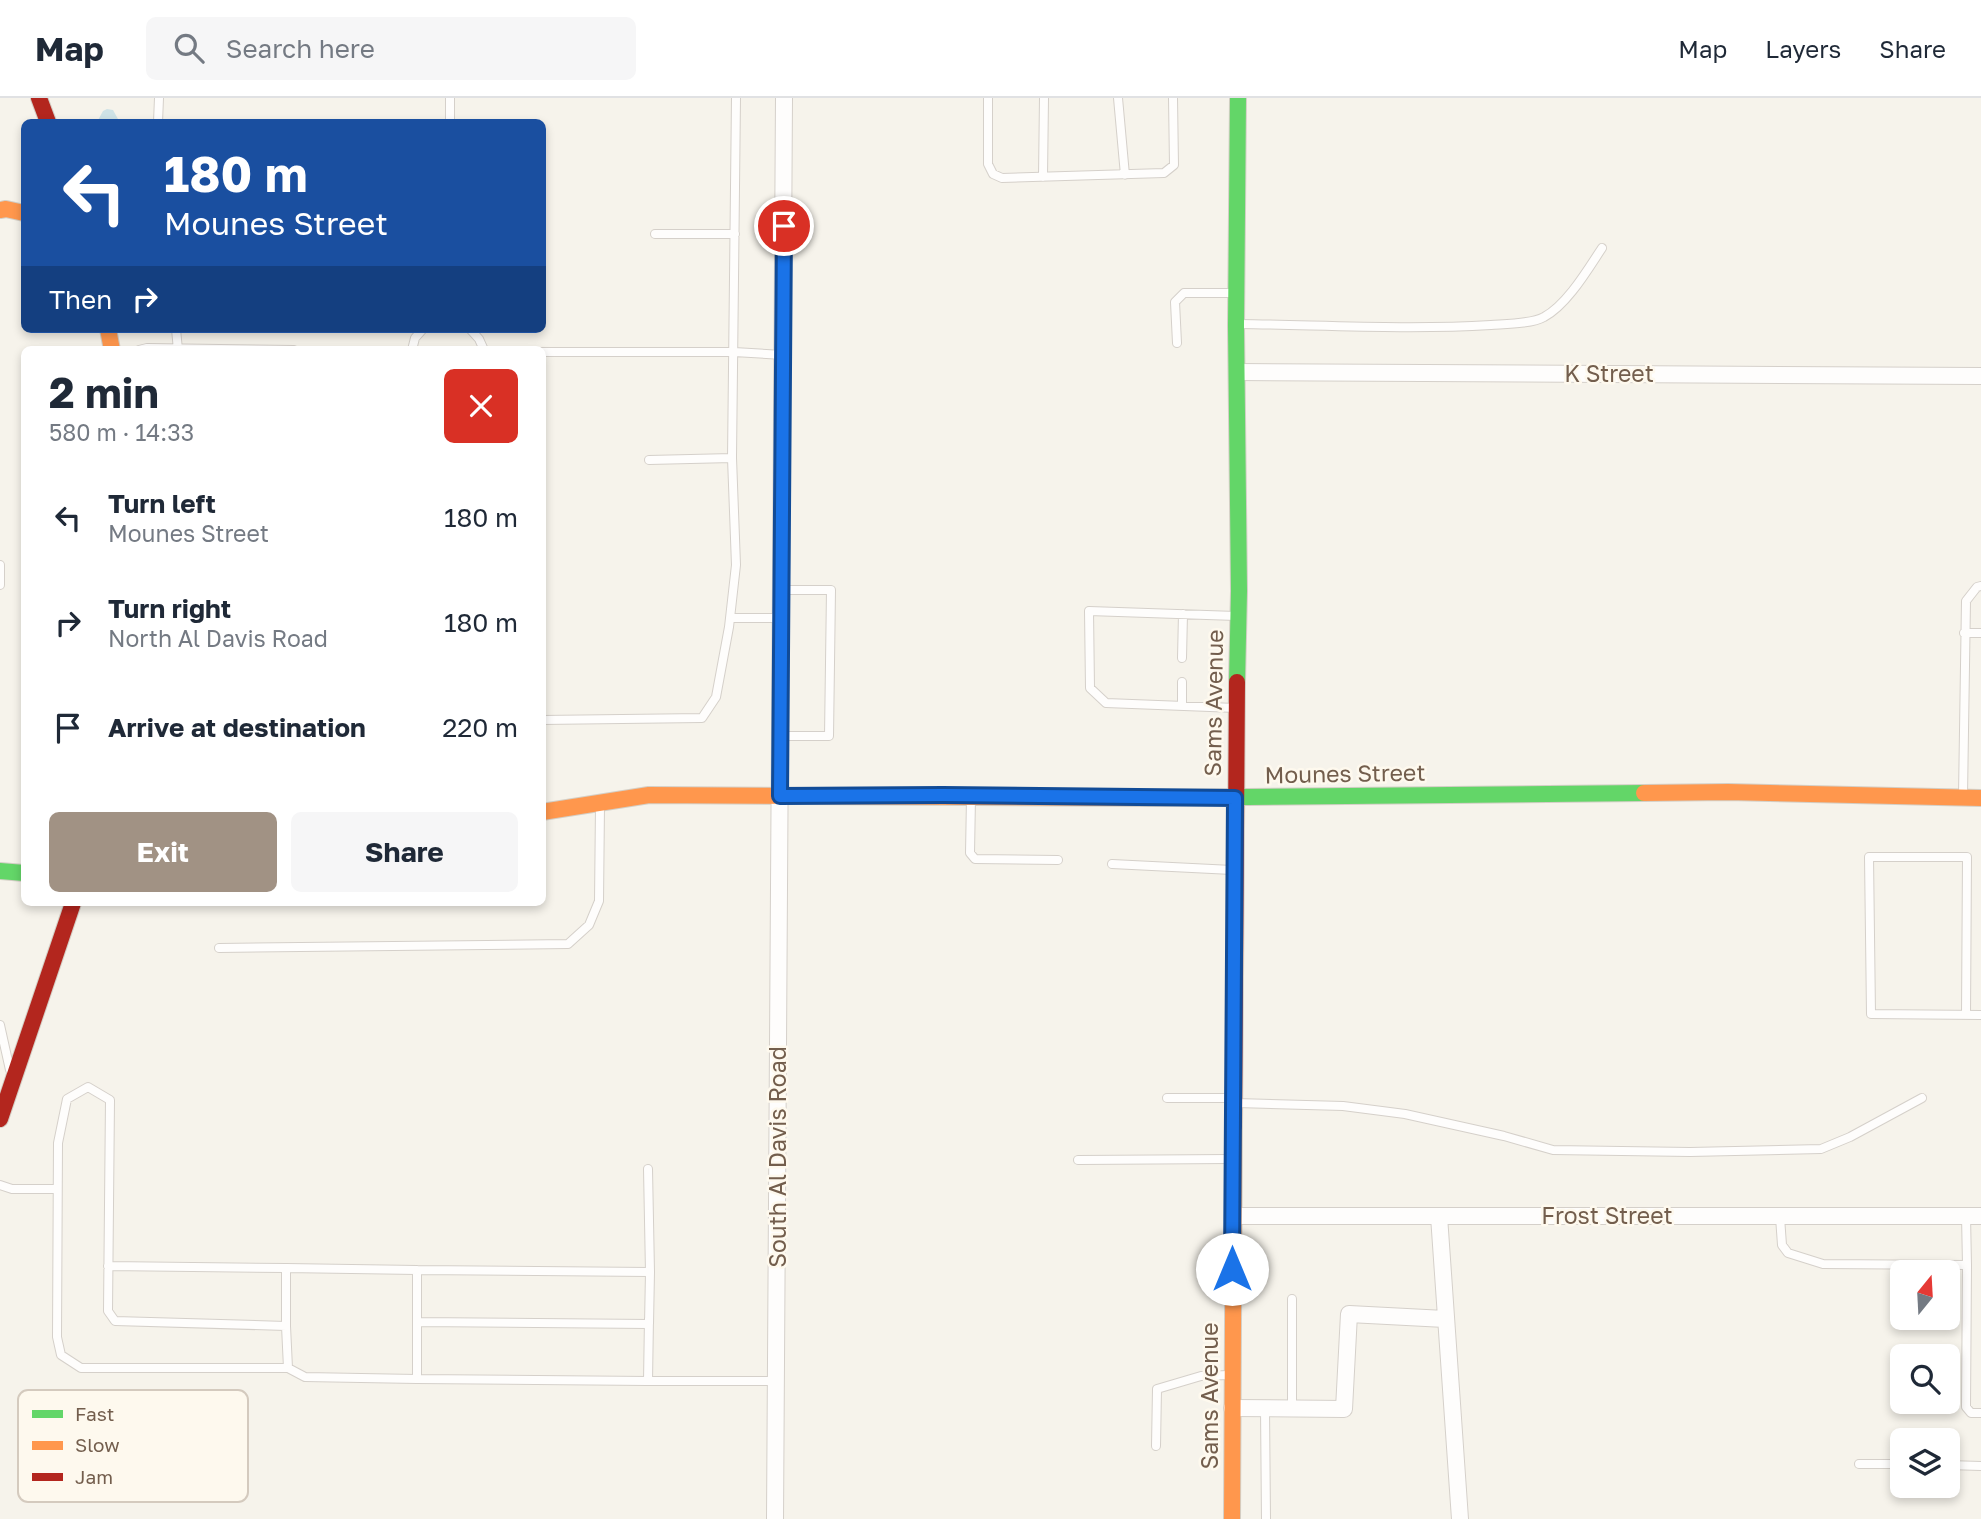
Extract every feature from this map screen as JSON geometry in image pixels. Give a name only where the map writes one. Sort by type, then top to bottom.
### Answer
[{"type":"main road","points":[[39,98],[47,119]]},
{"type":"main road","name":"Sams Avenue","points":[[1232,1519],[1235,798],[1239,616],[1236,324],[1238,98]]},
{"type":"main road","points":[[0,210],[21,212]]},
{"type":"main road","name":"Mounes Street","points":[[546,812],[649,795],[1235,798],[1728,792],[1981,798]]},
{"type":"main road","points":[[0,871],[21,873]]},
{"type":"main road","points":[[1,1112],[72,906]]},
{"type":"street","name":"South Al Davis Road","points":[[775,1519],[784,98]]},
{"type":"street","name":"K Street","points":[[1237,372],[1981,376]]},
{"type":"street","name":"Frost Street","points":[[1233,1216],[1973,1216]]},
{"type":"street","points":[[1439,1216],[1460,1519]]},
{"type":"street","points":[[1232,1408],[1344,1409],[1349,1314],[1445,1319]]},
{"type":"lane","points":[[158,119],[159,98]]},
{"type":"lane","points":[[450,98],[450,119]]},
{"type":"lane","points":[[546,720],[702,718],[716,696],[736,565],[732,458],[736,98]]},
{"type":"lane","points":[[988,98],[988,164],[993,174],[1002,178],[1164,173],[1174,165],[1173,98]]},
{"type":"lane","points":[[1044,98],[1044,177]]},
{"type":"lane","points":[[1118,98],[1125,175]]},
{"type":"lane","points":[[655,234],[735,234]]},
{"type":"lane","points":[[1236,324],[1445,328],[1542,318],[1573,290],[1602,248]]},
{"type":"lane","points":[[1177,343],[1175,302],[1184,293],[1237,293]]},
{"type":"lane","points":[[546,352],[734,352],[783,355]]},
{"type":"lane","points":[[649,460],[732,458]]},
{"type":"lane","points":[[0,565],[0,585]]},
{"type":"lane","points":[[1963,798],[1966,601],[1977,587],[1981,586]]},
{"type":"lane","points":[[781,590],[831,590],[829,736],[781,736]]},
{"type":"lane","points":[[1237,708],[1106,703],[1090,688],[1089,611],[1239,616]]},
{"type":"lane","points":[[1182,658],[1183,614]]},
{"type":"lane","points":[[730,618],[781,618]]},
{"type":"lane","points":[[1964,633],[1981,633]]},
{"type":"lane","points":[[1182,682],[1182,706]]},
{"type":"lane","points":[[971,796],[970,853],[975,859],[1058,860]]},
{"type":"lane","points":[[219,948],[568,944],[589,925],[599,901],[600,803]]},
{"type":"lane","points":[[1966,1015],[1967,857],[1869,857],[1871,1014],[1966,1015],[1981,1015]]},
{"type":"lane","points":[[1112,864],[1235,870]]},
{"type":"lane","points":[[0,1025],[12,1080]]},
{"type":"lane","points":[[286,1326],[115,1321],[108,1311],[110,1100],[88,1087],[67,1099],[58,1143],[56,1189],[57,1337],[61,1355],[81,1368],[288,1368],[305,1377],[776,1381]]},
{"type":"lane","points":[[1167,1098],[1343,1106],[1405,1114],[1553,1150],[1690,1152],[1821,1149],[1850,1137],[1922,1098]]},
{"type":"lane","points":[[1078,1160],[1233,1159]]},
{"type":"lane","points":[[648,1169],[648,1381]]},
{"type":"lane","points":[[0,1185],[12,1189],[56,1189]]},
{"type":"lane","points":[[1973,1216],[1967,1265],[1966,1407],[1971,1413],[1981,1413]]},
{"type":"lane","points":[[1780,1217],[1782,1245],[1788,1253],[1823,1264],[1967,1265]]},
{"type":"lane","points":[[108,1266],[650,1272]]},
{"type":"lane","points":[[286,1268],[288,1368]]},
{"type":"lane","points":[[417,1270],[417,1379]]},
{"type":"lane","points":[[1292,1299],[1292,1409]]},
{"type":"lane","points":[[417,1322],[649,1324],[649,1318]]},
{"type":"lane","points":[[1156,1446],[1157,1388],[1201,1376],[1232,1376]]},
{"type":"lane","points":[[1265,1408],[1266,1519]]},
{"type":"lane","points":[[1859,1464],[1890,1465]]},
{"type":"lane","points":[[1960,1465],[1981,1466]]},
{"type":"shaded area","points":[[113,110],[118,119],[99,119],[103,111]]},
{"type":"traffic: fast","points":[[1237,682],[1238,98]]},
{"type":"traffic: fast","points":[[1147,798],[1644,793]]},
{"type":"traffic: fast","points":[[0,871],[21,873]]},
{"type":"traffic: slow","points":[[0,210],[21,212]]},
{"type":"traffic: slow","points":[[109,333],[111,346]]},
{"type":"traffic: slow","points":[[1644,793],[1728,792],[1981,798]]},
{"type":"traffic: slow","points":[[546,811],[649,795],[1147,798]]},
{"type":"traffic: slow","points":[[1232,1519],[1234,1126]]},
{"type":"traffic: jam","points":[[39,98],[47,119]]},
{"type":"traffic: jam","points":[[1234,1126],[1237,682]]},
{"type":"traffic: jam","points":[[0,1119],[72,906]]},
{"type":"route","points":[[784,226],[780,796],[1235,798],[1232,1269]]}]
